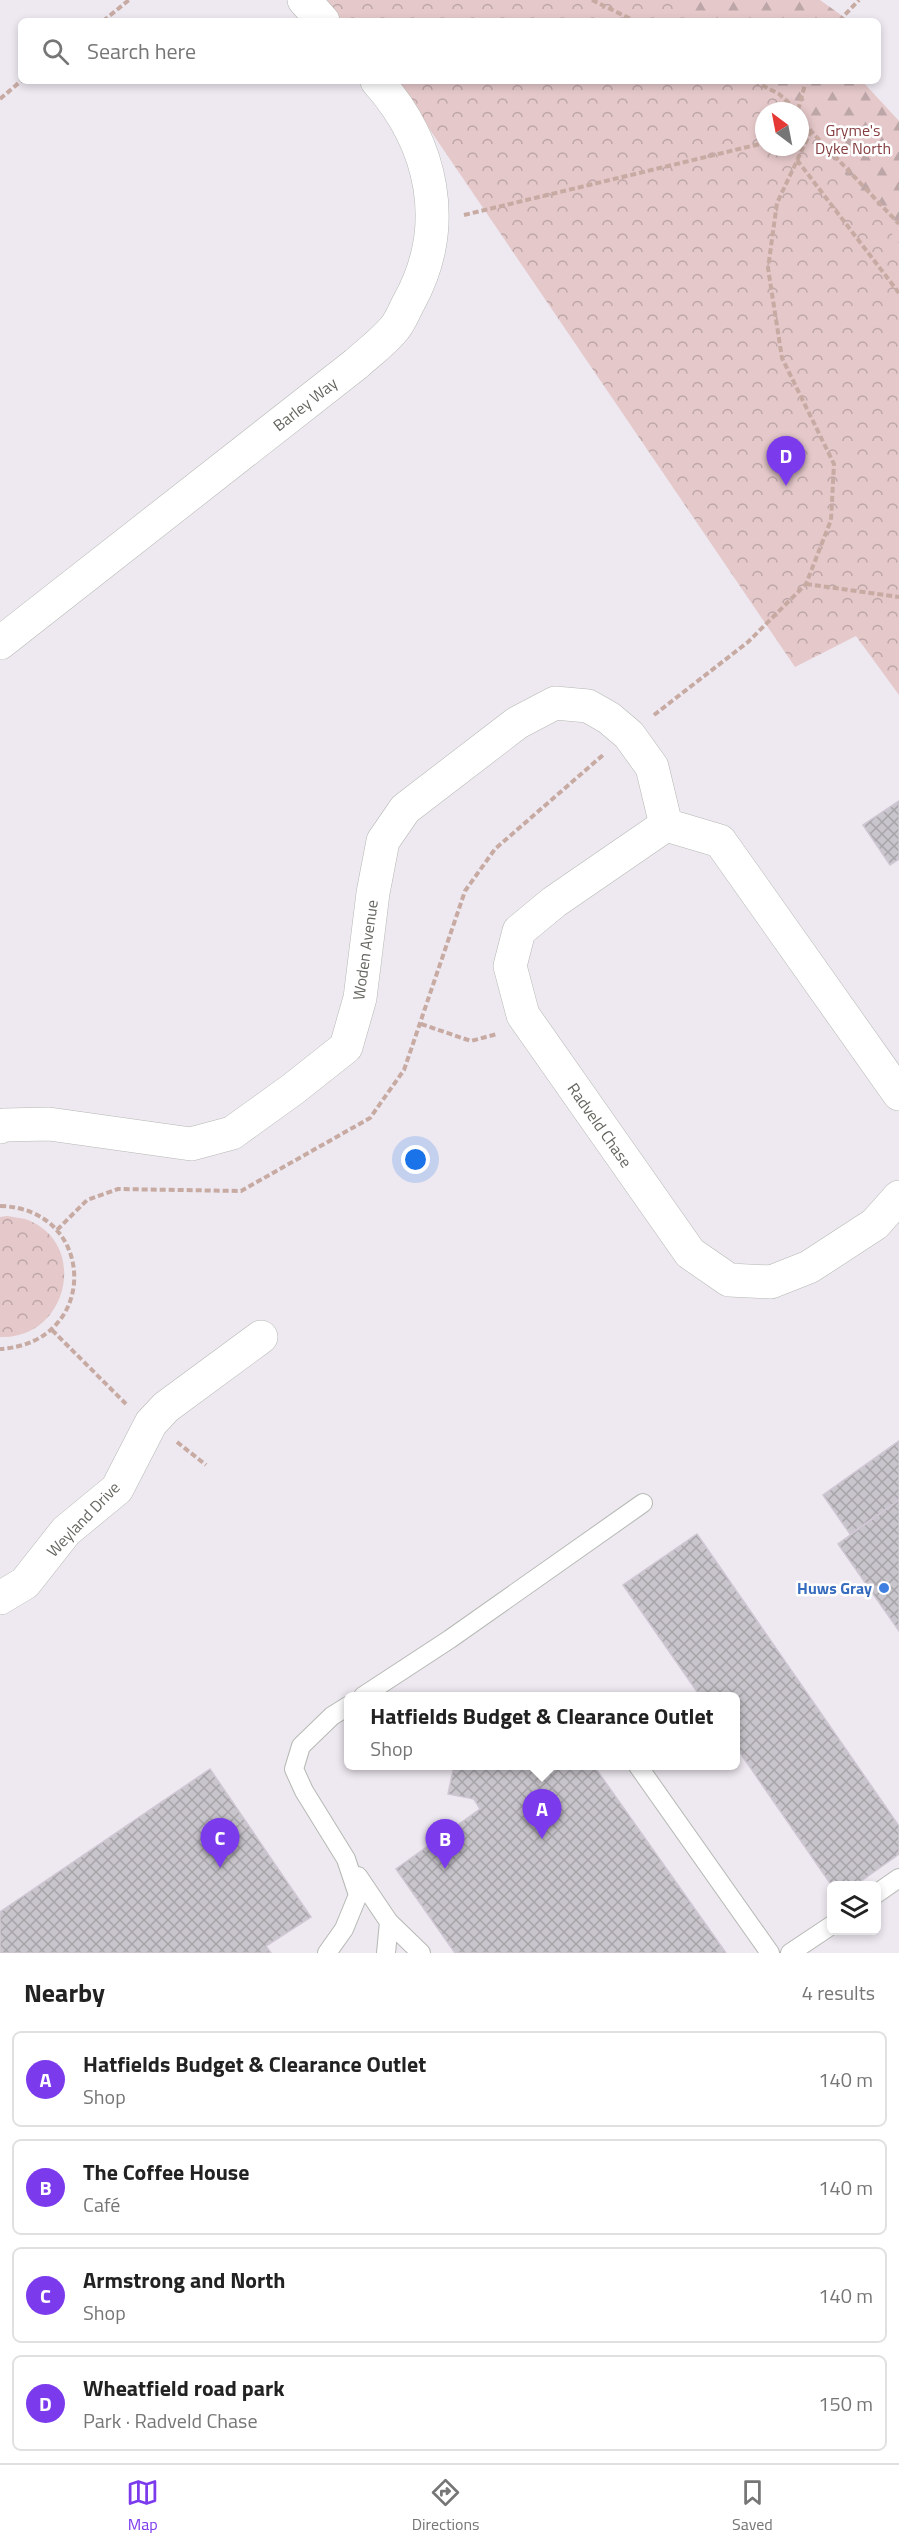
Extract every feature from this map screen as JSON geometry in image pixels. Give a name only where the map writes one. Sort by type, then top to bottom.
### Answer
[{"type":"street","points":[[304,0],[320,18]]},
{"type":"street","name":"Barley Way","points":[[0,643],[356,364],[395,329],[417,288],[431,246],[434,222],[425,161],[396,102],[380,84]]},
{"type":"street","name":"Woden Avenue","points":[[0,1127],[49,1124],[191,1144],[232,1132],[293,1089],[346,1047],[360,998],[373,893],[383,841],[405,809],[517,723],[555,703],[588,706],[609,718],[629,735]]},
{"type":"street","points":[[629,735],[652,767],[666,825],[720,841],[899,1094]]},
{"type":"street","name":"Radveld Chase","points":[[666,825],[554,902],[519,931],[510,966],[523,1015],[690,1253],[729,1280],[771,1282],[809,1267],[875,1224],[899,1197]]},
{"type":"street","name":"Weyland Drive","points":[[0,1598],[25,1583],[66,1531],[117,1489],[151,1423],[166,1407],[261,1337]]},
{"type":"lane","points":[[369,1692],[450,1639],[643,1503]]},
{"type":"lane","points":[[344,1708],[332,1716],[301,1746],[294,1769],[303,1791],[389,1922],[421,1953]]},
{"type":"lane","points":[[641,1770],[770,1953]]},
{"type":"lane","points":[[327,1953],[344,1929],[358,1895],[346,1859]]},
{"type":"lane","points":[[881,1891],[899,1878]]},
{"type":"lane","points":[[386,1953],[389,1922]]},
{"type":"lane","points":[[790,1953],[827,1928]]},
{"type":"path","points":[[107,18],[129,0]]},
{"type":"path","points":[[592,0],[629,18]]},
{"type":"path","points":[[842,18],[859,0]]},
{"type":"path","points":[[0,99],[18,84]]},
{"type":"path","points":[[760,84],[788,102]]},
{"type":"path","points":[[801,102],[805,84]]},
{"type":"path","points":[[809,128],[899,224]]},
{"type":"path","points":[[57,1230],[87,1200],[118,1189],[241,1191],[370,1118],[404,1070],[465,891],[495,849],[629,735],[748,642],[806,584],[831,520],[834,464],[782,358],[768,268],[777,203],[811,131]]},
{"type":"path","points":[[434,222],[755,144]]},
{"type":"path","points":[[797,160],[899,293]]},
{"type":"path","points":[[806,584],[899,597]]},
{"type":"path","points":[[421,1024],[471,1041],[500,1033],[523,1015]]},
{"type":"path","points":[[0,1206],[32,1212],[57,1230],[71,1253],[75,1281],[69,1308],[52,1330],[29,1345],[0,1349]]},
{"type":"green space","points":[[322,0],[677,0],[696,18],[337,18]]},
{"type":"green space","points":[[566,0],[820,0],[845,18],[601,18]]},
{"type":"green space","points":[[393,84],[763,84],[781,102],[755,102],[755,156],[809,156],[809,129],[899,243],[899,695],[856,636],[795,667],[426,124]]},
{"type":"green space","name":"Gryme's Dyke North","points":[[632,84],[865,84],[899,121],[899,317],[809,152],[809,102],[755,102],[755,106]]},
{"type":"green space","points":[[0,1217],[25,1219],[45,1231],[58,1247],[64,1267],[63,1287],[55,1307],[42,1323],[24,1334],[0,1337]]},
{"type":"building","points":[[899,801],[899,859],[890,865],[863,825]]},
{"type":"building","points":[[899,1441],[899,1500],[850,1534],[823,1495]]},
{"type":"building","name":"Huws Gray","points":[[899,1500],[899,1631],[838,1544]]},
{"type":"building","points":[[697,1534],[899,1826],[899,1854],[861,1881],[829,1881],[740,1753],[740,1692],[697,1692],[623,1585]]},
{"type":"building","points":[[210,1769],[311,1917],[266,1946],[271,1953],[0,1953],[0,1912]]},
{"type":"building","points":[[453,1770],[597,1770],[726,1953],[455,1953],[396,1869],[480,1809],[474,1799],[448,1794]]},
{"type":"place","name":"Wheatfield road park","points":[[786,486]]},
{"type":"place","name":"Huws Gray","points":[[884,1588]]},
{"type":"place","name":"Hatfields Budget & Clearance Outlet","points":[[542,1839]]},
{"type":"place","name":"Armstrong and North","points":[[220,1868]]},
{"type":"place","name":"The Coffee House","points":[[445,1869]]}]
